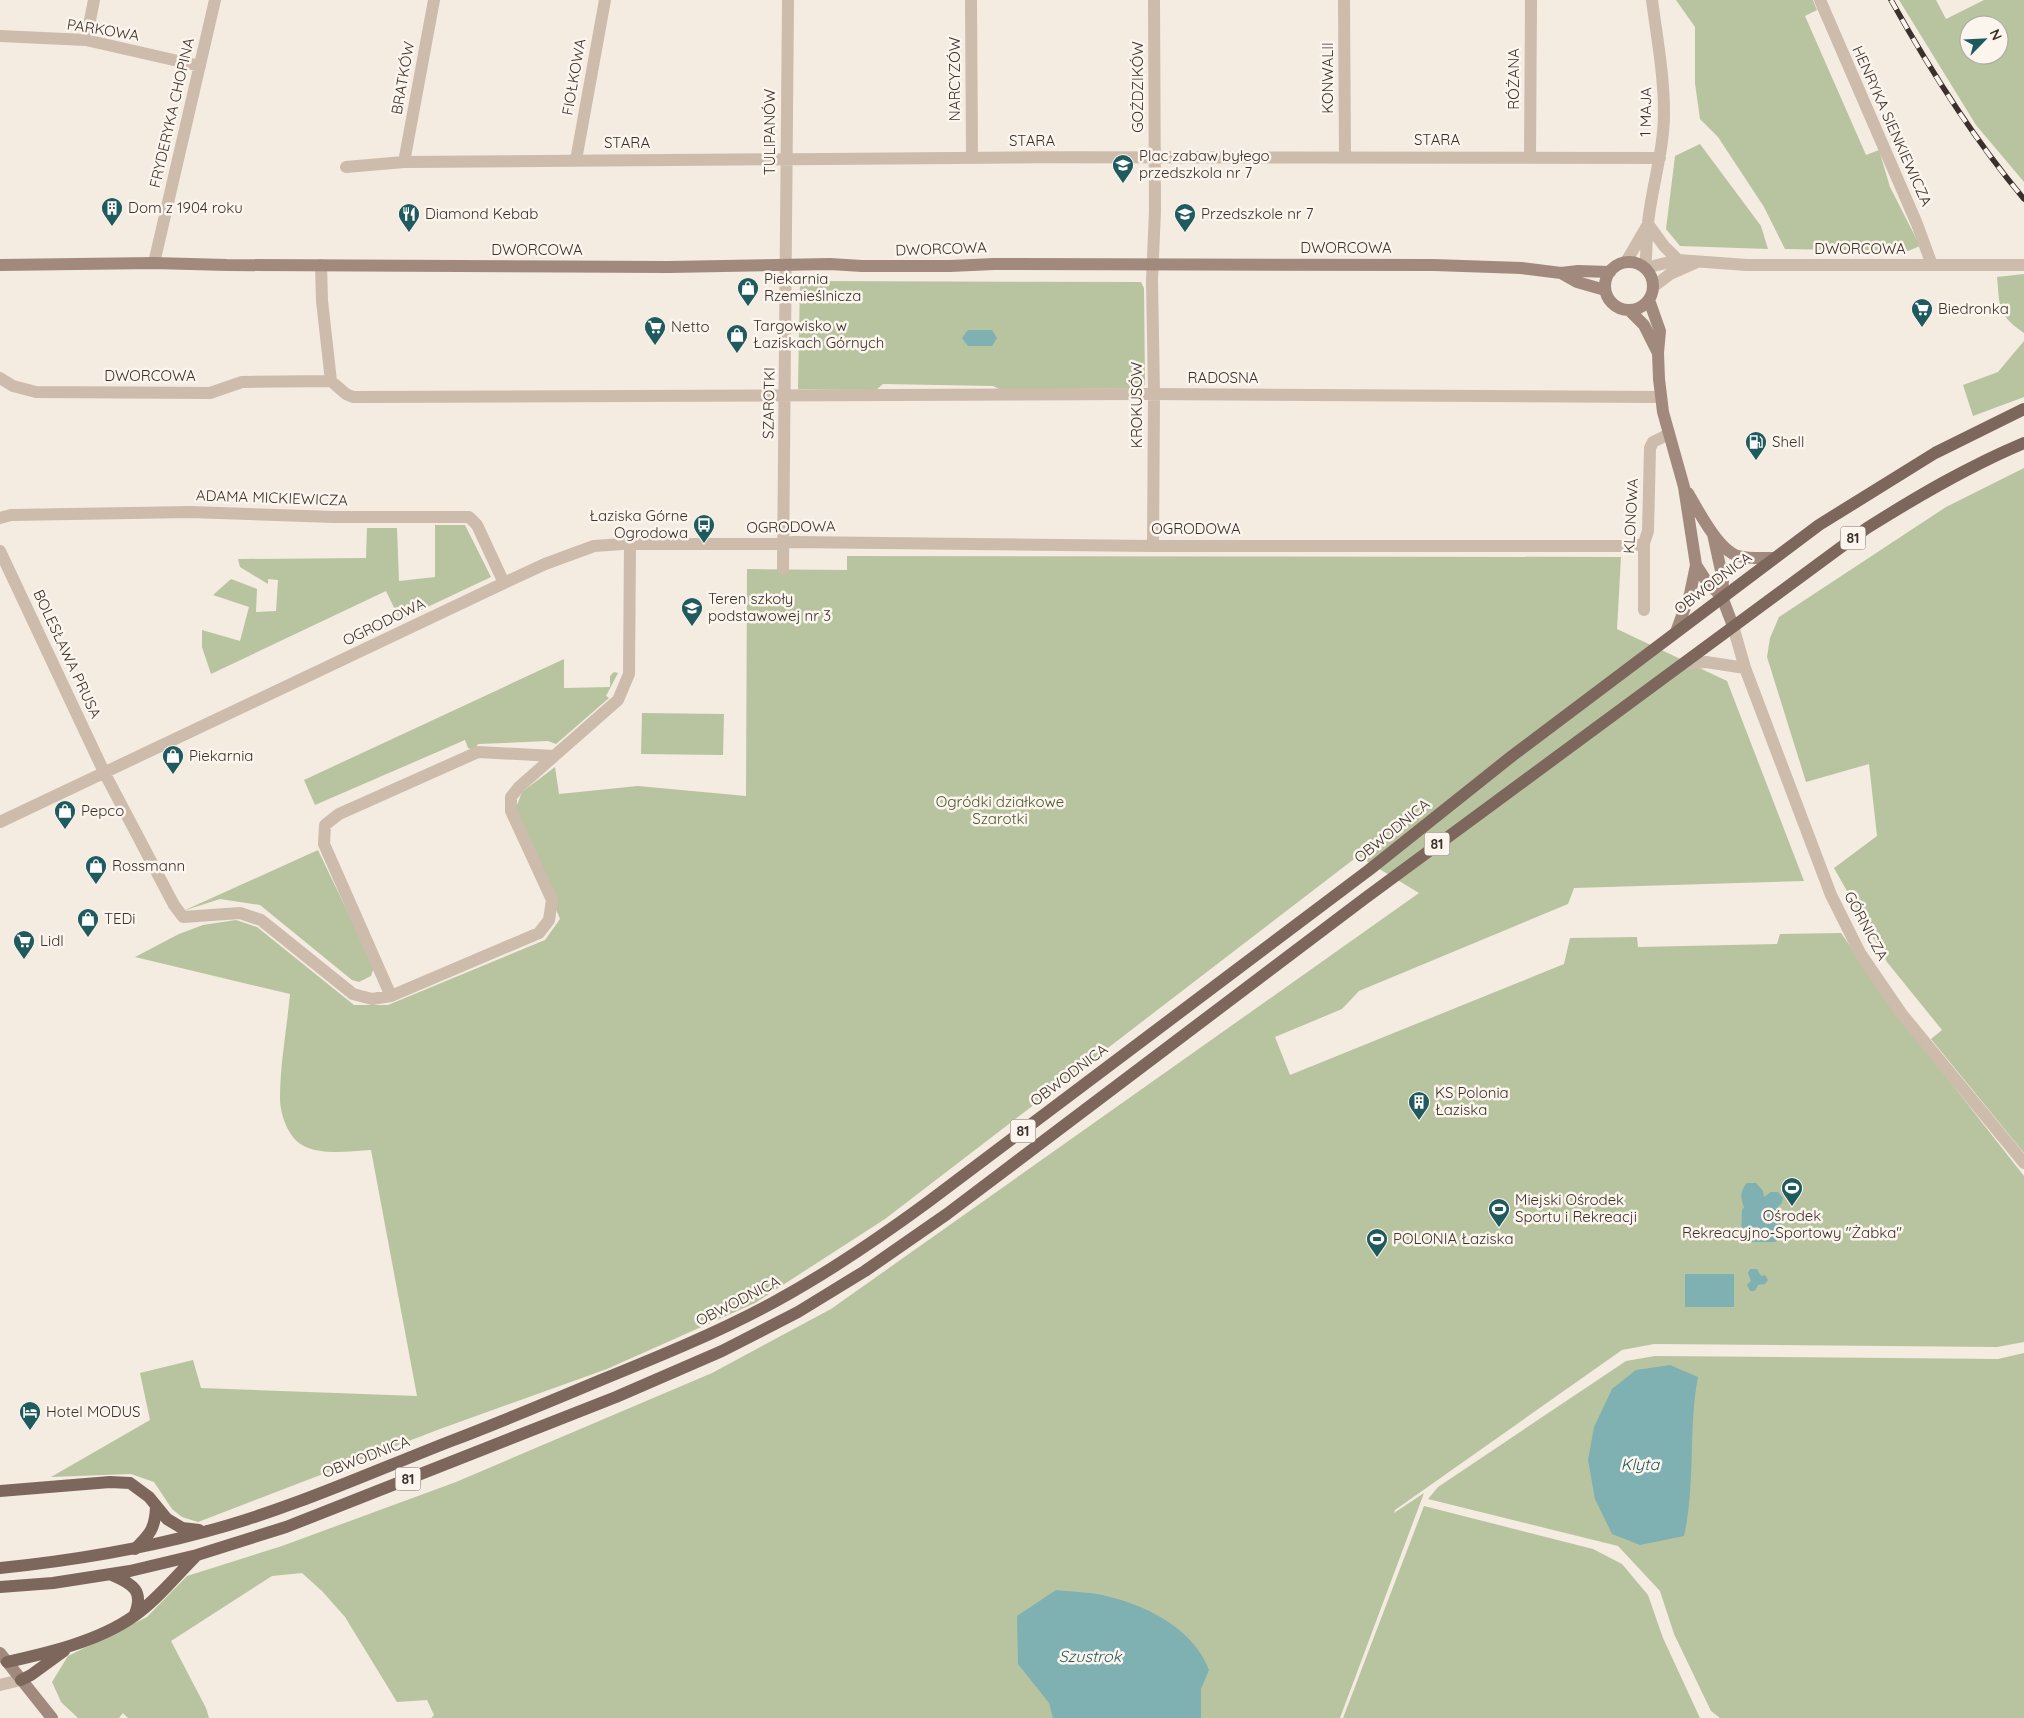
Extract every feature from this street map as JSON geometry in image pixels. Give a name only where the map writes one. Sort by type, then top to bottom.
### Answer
[{"type":"main road","name":"OBWODNICA","points":[[0,1568],[61,1562],[134,1550],[207,1532],[293,1502],[486,1427],[706,1337],[820,1276],[859,1252],[936,1196],[1369,870],[1512,756],[1818,525],[1935,453],[2024,409]]},
{"type":"main road","name":"81","points":[[0,1587],[112,1575],[197,1556],[286,1527],[616,1397],[722,1351],[798,1312],[865,1271],[947,1214],[1384,884],[1875,523],[1949,480],[2024,442]]},
{"type":"main road","points":[[0,1491],[110,1482],[130,1483],[142,1490],[167,1519],[182,1528],[207,1532]]},
{"type":"main road","points":[[134,1550],[150,1534],[156,1523],[156,1507]]},
{"type":"main road","points":[[2,1661],[73,1644],[116,1627],[134,1616],[156,1597],[197,1556]]},
{"type":"main road","points":[[112,1575],[130,1583],[137,1591],[139,1605],[134,1616]]},
{"type":"main road","points":[[21,1680],[31,1675],[73,1644]]},
{"type":"street","points":[[86,40],[94,0]]},
{"type":"street","name":"FRYDERYKA CHOPINA","points":[[154,263],[186,148],[200,66],[215,0]]},
{"type":"street","name":"BRATKÓW","points":[[404,162],[434,0]]},
{"type":"street","name":"FIOŁKOWA","points":[[576,160],[605,0]]},
{"type":"street","name":"TULIPANÓW","points":[[786,264],[788,0]]},
{"type":"street","name":"NARCYZÓW","points":[[971,0],[972,157]]},
{"type":"street","name":"GOŹDZIKÓW","points":[[1153,264],[1155,157],[1154,0]]},
{"type":"street","name":"KONWALII","points":[[1344,0],[1345,157]]},
{"type":"street","name":"RÓŻANA","points":[[1530,0],[1530,158]]},
{"type":"street","name":"1 MAJA","points":[[1645,268],[1648,224],[1660,158],[1664,115],[1662,75],[1652,0]]},
{"type":"street","name":"HENRYKA SIENKIEWICZA","points":[[1820,0],[1917,224],[1932,265]]},
{"type":"street","name":"PARKOWA","points":[[0,36],[86,40],[200,66]]},
{"type":"street","name":"STARA","points":[[346,167],[404,162],[786,158],[1660,158]]},
{"type":"street","points":[[1648,224],[1664,246],[1678,260]]},
{"type":"street","name":"1 MAJA","points":[[1626,262],[1648,224]]},
{"type":"street","name":"DWORCOWA","points":[[1645,268],[1678,260],[1747,265],[2024,265]]},
{"type":"street","points":[[1626,262],[1639,264],[1645,268],[1650,273],[1653,287],[1649,300],[1637,309],[1621,309],[1614,305],[1608,298],[1605,290],[1606,280],[1610,272],[1626,262]]},
{"type":"street","name":"DWORCOWA","points":[[1653,287],[1670,274],[1697,262]]},
{"type":"street","name":"DWORCOWA","points":[[0,265],[154,263],[669,267],[786,264],[862,266],[994,264],[1434,264],[1521,268],[1561,274],[1577,282],[1605,290]]},
{"type":"street","name":"SZAROTKI","points":[[783,569],[786,264]]},
{"type":"street","name":"KROKUSÓW","points":[[1153,264],[1153,546]]},
{"type":"street","points":[[321,265],[322,301],[331,381],[346,394],[353,397],[786,395]]},
{"type":"street","name":"DWORCOWA","points":[[1561,274],[1578,271],[1610,272]]},
{"type":"street","points":[[1649,300],[1660,331],[1658,353],[1661,396],[1669,434],[1684,487],[1696,565],[1690,594],[1676,632]]},
{"type":"street","points":[[1629,310],[1644,325],[1658,353]]},
{"type":"street","name":"DWORCOWA","points":[[0,378],[13,386],[36,392],[210,393],[242,382],[331,381]]},
{"type":"street","name":"RADOSNA","points":[[786,395],[1661,396]]},
{"type":"street","name":"KLONOWA","points":[[1644,610],[1644,543],[1648,531],[1650,448],[1653,442],[1669,434]]},
{"type":"street","points":[[1684,487],[1713,534],[1730,551],[1737,555],[1774,558]]},
{"type":"street","name":"ADAMA MICKIEWICZA","points":[[0,518],[11,515],[190,512],[334,517],[469,517],[477,525],[504,583]]},
{"type":"street","points":[[1713,534],[1723,580],[1722,597],[1733,626]]},
{"type":"street","name":"OGRODOWA","points":[[0,822],[504,583],[587,548],[630,544],[783,544],[792,542],[1153,546],[1632,546],[1644,543]]},
{"type":"street","points":[[554,756],[478,752],[339,814],[325,825],[324,844],[391,996],[539,933],[550,920],[552,900],[511,810],[511,797],[518,787],[554,756],[618,700],[629,674],[630,544]]},
{"type":"street","name":"BOLESŁAWA PRUSA","points":[[0,551],[104,772],[174,905],[183,917],[199,918],[240,913],[261,920],[353,994],[372,999],[391,996]]},
{"type":"street","points":[[1696,565],[1707,582],[1722,597]]},
{"type":"street","name":"GÓRNICZA","points":[[1733,626],[1745,668],[1831,896],[1860,953],[1902,1013],[2024,1162]]},
{"type":"street","points":[[1684,664],[1706,662],[1745,668]]},
{"type":"street","points":[[2,1661],[21,1680],[52,1718]]},
{"type":"street","points":[[0,1684],[21,1680]]},
{"type":"green space","points":[[1676,0],[1813,0],[1817,10],[1805,16],[1866,155],[1879,150],[1890,187],[1920,246],[1908,251],[1785,249],[1764,207],[1718,137],[1700,119],[1695,83],[1695,27]]},
{"type":"green space","points":[[1899,0],[1936,0],[1946,19],[1984,0],[2024,0],[2024,182],[1976,125]]},
{"type":"green space","points":[[1700,144],[1761,226],[1768,249],[1680,246],[1666,229],[1675,156]]},
{"type":"green space","points":[[2024,274],[2024,333],[2004,315],[2000,303],[1997,277]]},
{"type":"green space","points":[[800,281],[1141,282],[1144,288],[1145,384],[1142,388],[1001,390],[993,386],[883,384],[876,390],[798,389]]},
{"type":"green space","points":[[2024,341],[2024,397],[1973,416],[1963,385],[1998,372]]},
{"type":"green space","points":[[2024,468],[2024,1153],[1931,1039],[1942,1030],[1887,962],[1834,868],[1877,836],[1869,764],[1806,782],[1767,657],[1770,638],[1779,617],[1946,507]]},
{"type":"green space","points":[[435,525],[465,525],[491,577],[400,620],[386,591],[211,674],[202,647],[202,630],[240,641],[249,607],[213,595],[231,579],[257,589],[256,612],[276,611],[278,580],[268,579],[268,584],[240,567],[238,559],[366,558],[367,528],[397,528],[399,581],[435,577]]},
{"type":"green space","name":"Ogródki działkowe Szarotki","points":[[847,556],[1621,557],[1617,629],[1727,681],[1804,881],[1574,888],[1568,904],[1359,991],[1342,1009],[1275,1037],[1290,1075],[1564,964],[1570,938],[1637,937],[1638,947],[1777,944],[1780,934],[1841,933],[1900,1018],[2024,1176],[2024,1342],[1997,1347],[1654,1344],[1622,1350],[1395,1510],[1394,1513],[1424,1493],[1340,1718],[431,1718],[434,1715],[427,1700],[397,1702],[345,1617],[322,1591],[302,1573],[272,1576],[171,1641],[206,1708],[209,1718],[128,1718],[123,1713],[119,1718],[78,1718],[61,1702],[52,1682],[68,1656],[147,1617],[187,1576],[282,1546],[456,1482],[712,1373],[831,1309],[1419,893],[1358,856],[885,1219],[755,1303],[607,1369],[440,1429],[198,1522],[182,1517],[172,1509],[154,1482],[131,1474],[51,1477],[150,1420],[140,1373],[193,1360],[201,1388],[417,1396],[371,1150],[318,1151],[297,1141],[289,1131],[283,1118],[280,1104],[280,1085],[290,994],[135,957],[179,934],[203,925],[236,920],[257,927],[354,1005],[388,1005],[545,940],[560,919],[514,807],[517,805],[522,792],[555,767],[559,794],[638,786],[746,796],[747,569],[847,570]]},
{"type":"green space","points":[[564,659],[564,688],[610,687],[610,676],[614,672],[618,673],[606,696],[609,698],[556,744],[548,741],[478,744],[471,749],[468,748],[465,740],[315,805],[304,780]]},
{"type":"green space","points":[[642,713],[724,714],[723,755],[641,754]]},
{"type":"green space","points":[[318,850],[374,967],[371,976],[359,982],[352,980],[260,905],[220,899],[183,911]]},
{"type":"green space","points":[[2024,1353],[2024,1718],[1720,1718],[1711,1711],[1674,1634],[1660,1591],[1618,1546],[1428,1499],[1438,1487],[1626,1361],[1655,1356],[1998,1359]]},
{"type":"green space","points":[[1424,1506],[1593,1549],[1622,1564],[1648,1595],[1663,1638],[1700,1718],[1343,1718]]},
{"type":"water","points":[[968,330],[992,330],[997,338],[992,346],[968,346],[962,338]]},
{"type":"water","points":[[1747,1183],[1756,1183],[1763,1191],[1764,1197],[1771,1192],[1778,1192],[1783,1198],[1782,1203],[1778,1207],[1777,1220],[1783,1227],[1782,1236],[1775,1242],[1741,1242],[1742,1210],[1744,1207],[1741,1194]]},
{"type":"water","points":[[1750,1269],[1757,1269],[1761,1276],[1765,1275],[1768,1280],[1765,1284],[1758,1285],[1755,1291],[1750,1291],[1747,1285],[1751,1281],[1748,1273]]},
{"type":"water","points":[[1685,1274],[1734,1274],[1734,1307],[1685,1307]]},
{"type":"water","name":"Klyta","points":[[1670,1365],[1698,1377],[1693,1416],[1688,1516],[1684,1536],[1640,1545],[1612,1534],[1595,1499],[1588,1460],[1594,1427],[1612,1389],[1636,1370]]},
{"type":"water","name":"Szustrok","points":[[1056,1590],[1097,1594],[1125,1601],[1155,1614],[1182,1632],[1193,1643],[1209,1670],[1201,1689],[1201,1718],[1053,1718],[1049,1703],[1018,1664],[1017,1616]]},
{"type":"railway","points":[[1891,0],[1953,103],[1987,152],[2024,199]]},
{"type":"place","name":"Plac zabaw byłego przedszkola nr 7","points":[[1123,184]]},
{"type":"place","name":"Dom z 1904 roku","points":[[112,227]]},
{"type":"place","name":"Diamond Kebab","points":[[409,233]]},
{"type":"place","name":"Przedszkole nr 7","points":[[1185,233]]},
{"type":"place","name":"Piekarnia Rzemieślnicza","points":[[748,307]]},
{"type":"place","name":"Biedronka","points":[[1922,328]]},
{"type":"place","name":"Netto","points":[[655,346]]},
{"type":"place","name":"Targowisko w Łaziskach Górnych","points":[[737,354]]},
{"type":"place","name":"Shell","points":[[1756,461]]},
{"type":"place","name":"Łaziska Górne Ogrodowa","points":[[704,544]]},
{"type":"place","name":"Teren szkoły podstawowej nr 3","points":[[692,627]]},
{"type":"place","name":"Piekarnia","points":[[173,775]]},
{"type":"place","name":"Pepco","points":[[65,830]]},
{"type":"place","name":"Rossmann","points":[[96,885]]},
{"type":"place","name":"TEDi","points":[[88,938]]},
{"type":"place","name":"Lidl","points":[[24,960]]},
{"type":"place","name":"KS Polonia Łaziska","points":[[1419,1121]]},
{"type":"place","name":"Ośrodek Rekreacyjno-Sportowy \"Żabka\"","points":[[1792,1207]]},
{"type":"place","name":"Miejski Ośrodek Sportu i Rekreacji","points":[[1499,1228]]},
{"type":"place","name":"POLONIA Łaziska","points":[[1377,1258]]},
{"type":"place","name":"Hotel MODUS","points":[[30,1431]]}]
